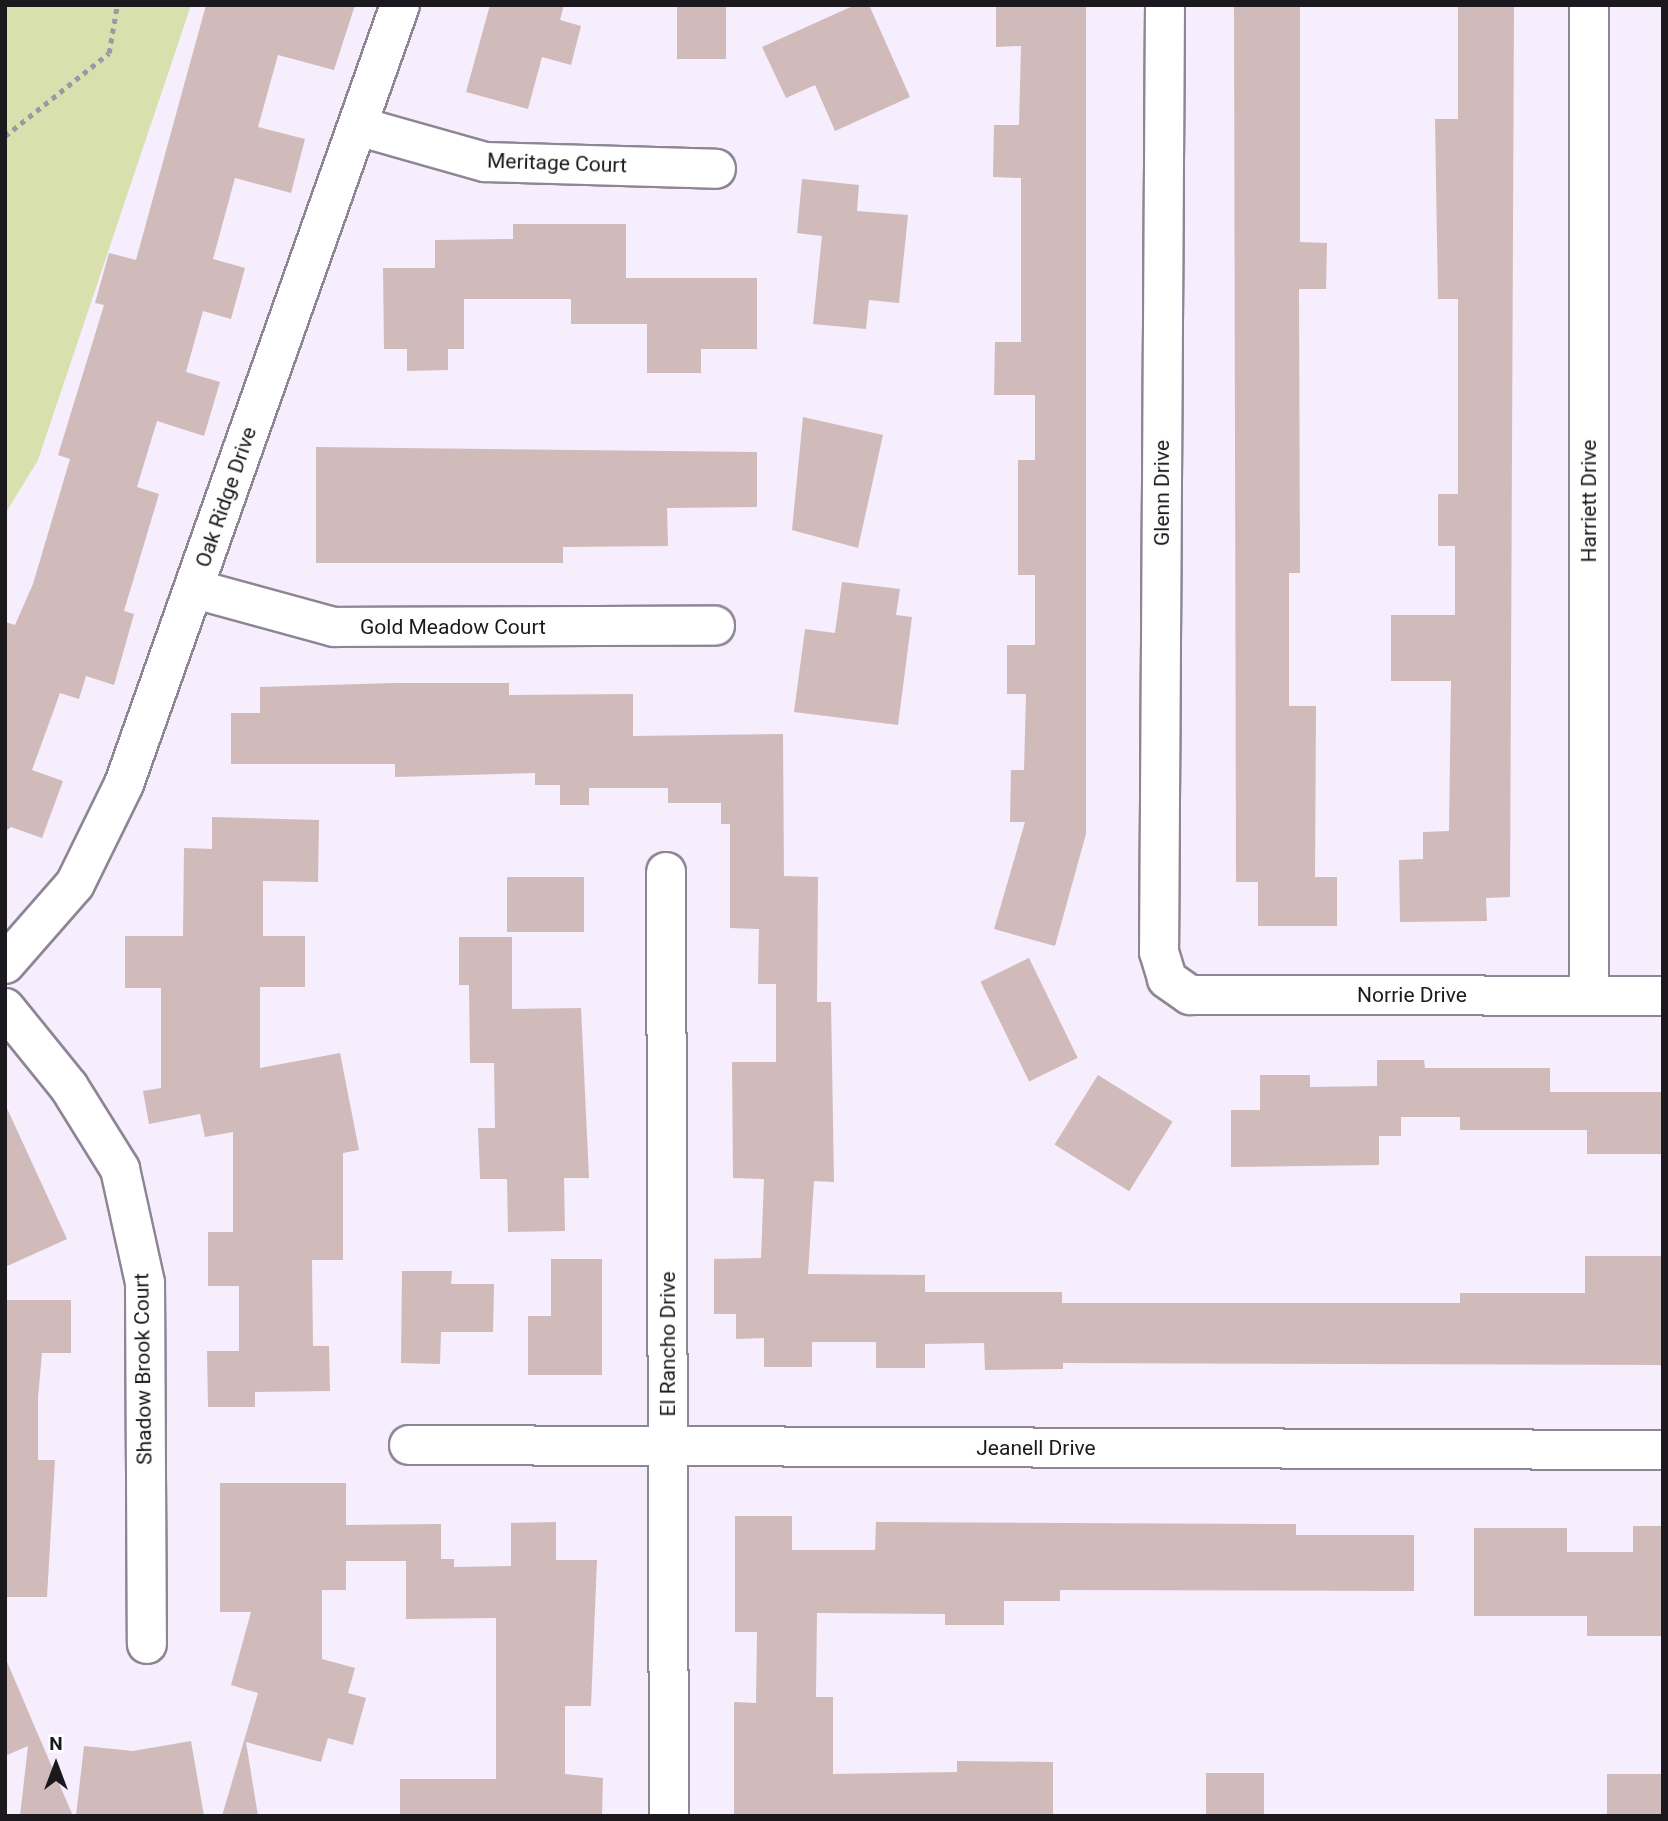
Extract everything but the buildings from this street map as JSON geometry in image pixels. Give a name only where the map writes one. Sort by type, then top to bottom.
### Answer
[{"type":"street","name":"Oak Ridge Drive","points":[[5,964],[81,872],[124,784],[361,127],[400,5]]},
{"type":"street","name":"Glenn Drive","points":[[1165,5],[1158,952],[1167,979]]},
{"type":"street","name":"Harriett Drive","points":[[1589,5],[1590,996]]},
{"type":"street","name":"Meritage Court","points":[[361,127],[485,162],[716,169]]},
{"type":"street","name":"Gold Meadow Court","points":[[195,589],[334,627],[715,626]]},
{"type":"street","name":"El Rancho Drive","points":[[666,873],[669,1816]]},
{"type":"street","name":"Norrie Drive","points":[[1167,979],[1190,995],[1663,996]]},
{"type":"street","name":"Shadow Brook Court","points":[[5,1008],[69,1087],[120,1169],[145,1283],[147,1644]]},
{"type":"street","name":"Jeanell Drive","points":[[409,1445],[1663,1450]]},
{"type":"path","points":[[5,135],[109,53],[117,5]]},
{"type":"green space","points":[[5,5],[191,5],[38,460],[5,514]]}]
